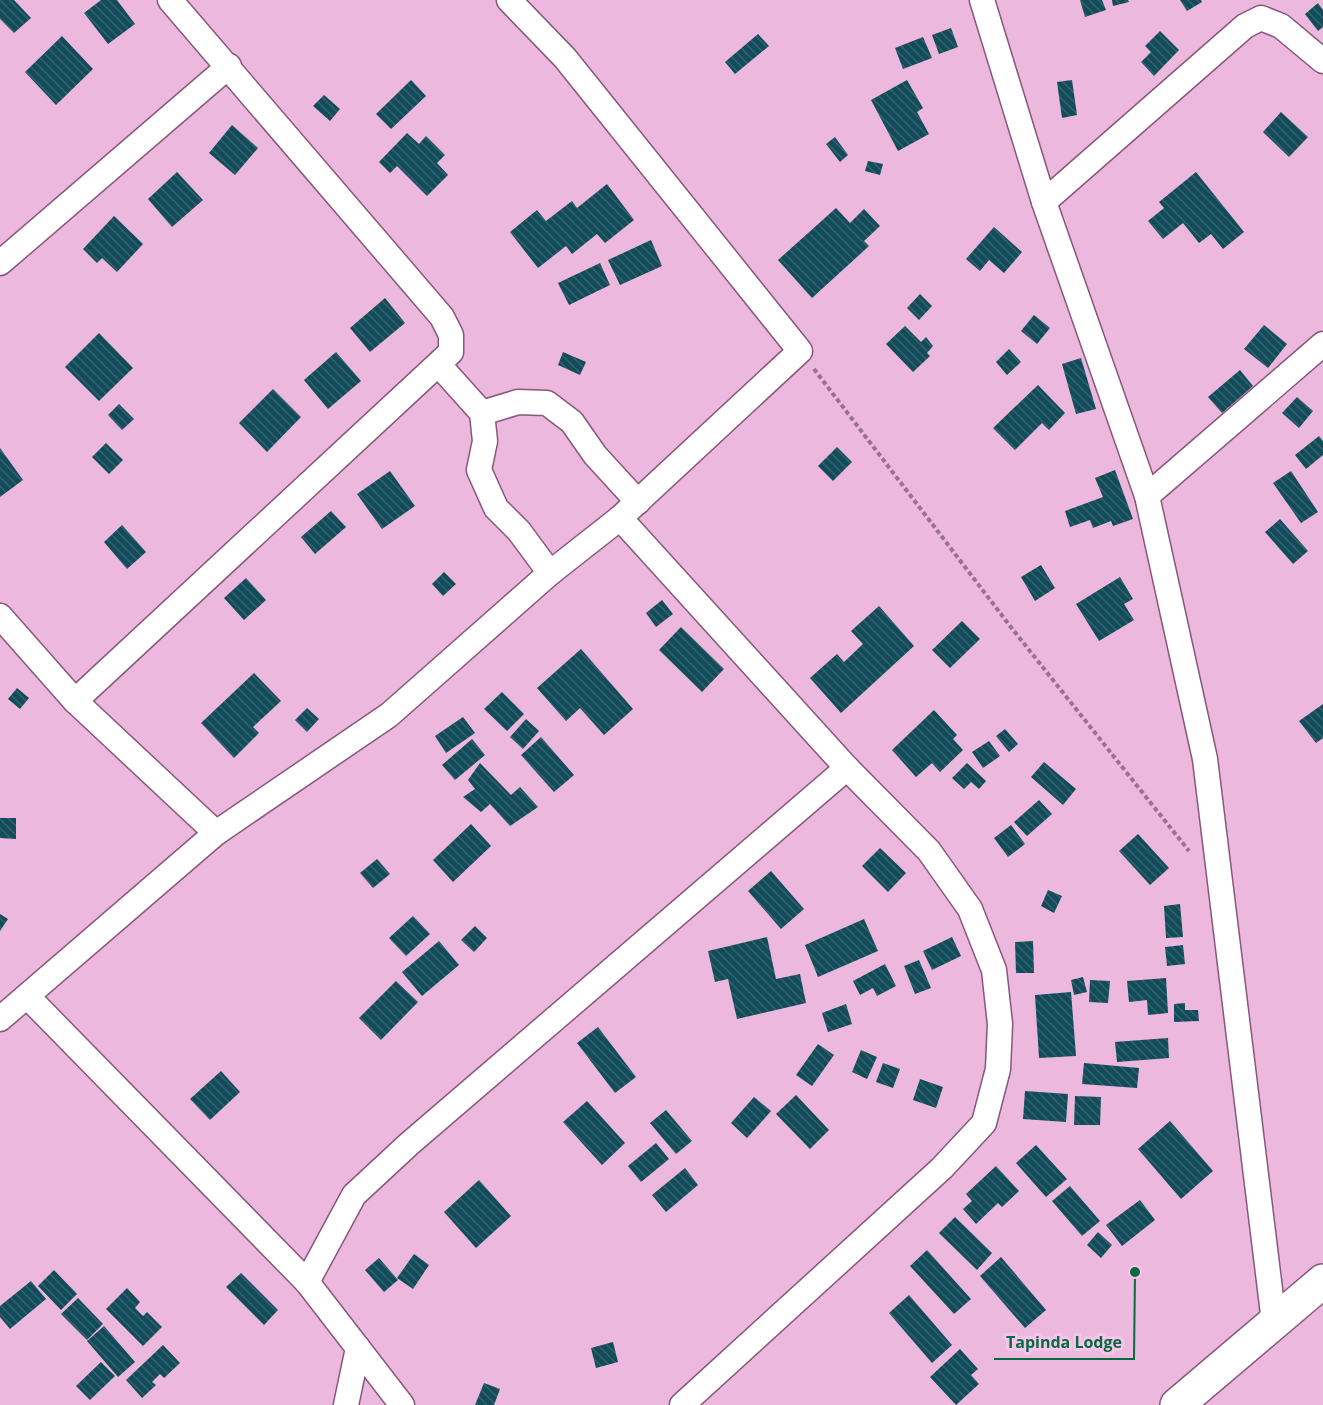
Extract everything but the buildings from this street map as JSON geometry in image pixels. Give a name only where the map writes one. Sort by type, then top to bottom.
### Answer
[{"type":"street","points":[[75,701],[451,352],[451,335],[442,317],[170,0]]},
{"type":"street","points":[[0,1019],[216,833],[389,715],[550,573],[629,510],[800,351],[564,58],[509,0]]},
{"type":"street","points":[[982,0],[1044,202],[1147,496],[1205,759],[1274,1322]]},
{"type":"street","points":[[1044,202],[1253,22],[1262,18],[1281,26],[1323,60]]},
{"type":"street","points":[[0,263],[229,66]]},
{"type":"street","points":[[1147,496],[1323,344]]},
{"type":"street","points":[[438,365],[461,387],[482,413],[484,441],[478,470],[496,508],[519,531],[550,573]]},
{"type":"street","points":[[482,413],[518,402],[547,403],[572,422],[629,510],[847,768],[929,851],[970,909],[994,970],[1000,1024],[998,1069],[984,1123],[942,1167],[682,1405]]},
{"type":"street","points":[[0,616],[75,701],[216,833]]},
{"type":"street","points":[[307,1282],[354,1195],[409,1144],[847,768]]},
{"type":"street","points":[[27,996],[307,1282],[402,1405]]},
{"type":"street","points":[[1177,1405],[1323,1281]]},
{"type":"street","points":[[346,1405],[358,1348]]},
{"type":"path","points":[[800,351],[1010,626],[1194,857]]},
{"type":"place","name":"Tapinda Lodge","points":[[1135,1272]]}]
